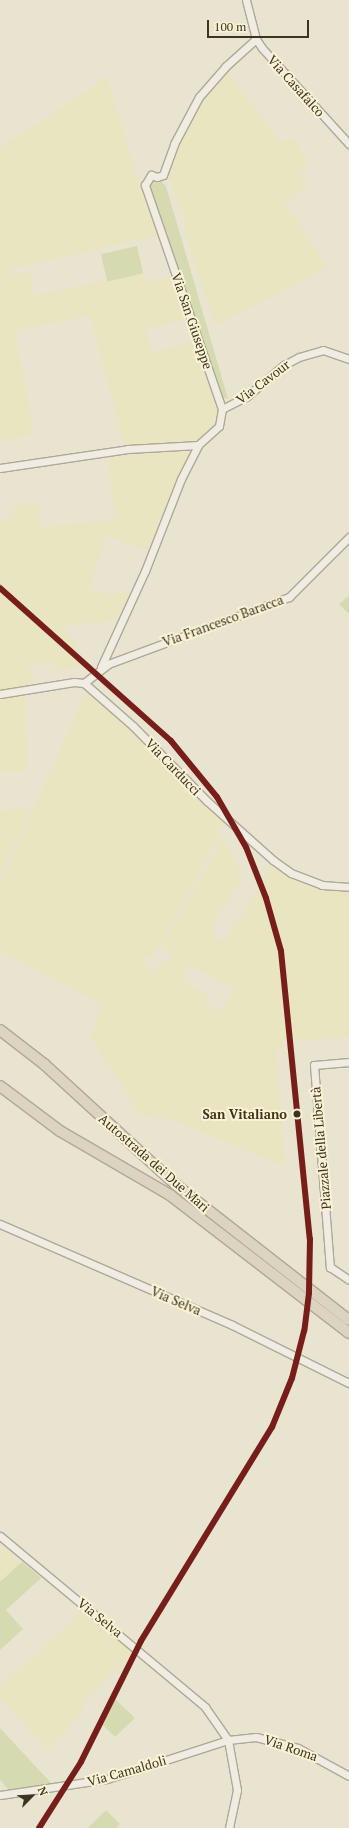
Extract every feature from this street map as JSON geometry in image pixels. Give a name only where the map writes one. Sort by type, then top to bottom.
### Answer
[{"type":"highway","name":"Autostrada dei Due Mari","points":[[0,1030],[44,1064],[176,1186],[349,1320]]},
{"type":"highway","name":"Autostrada dei Due Mari","points":[[0,1086],[60,1131],[170,1195],[349,1333]]},
{"type":"street","name":"Via Casafalco","points":[[246,0],[256,39],[271,60],[349,144]]},
{"type":"street","name":"Via San Giuseppe","points":[[222,410],[145,185],[151,175],[156,177],[163,175],[174,144],[199,97],[226,66],[256,39]]},
{"type":"street","name":"Via Cavour","points":[[222,410],[246,397],[284,365],[299,356],[323,350],[349,359]]},
{"type":"street","points":[[101,667],[145,571],[181,479],[198,445],[219,426],[222,410]]},
{"type":"street","points":[[0,468],[128,449],[198,445]]},
{"type":"street","name":"Via Francesco Baracca","points":[[84,683],[101,667],[289,597],[349,537]]},
{"type":"street","points":[[0,694],[74,682],[84,683]]},
{"type":"street","name":"Via Carducci","points":[[84,683],[133,726],[207,801],[273,860],[292,873],[322,885],[349,887]]},
{"type":"street","name":"Piazzale della Libertà","points":[[349,1062],[314,1065],[330,1267],[349,1280]]},
{"type":"street","name":"Via Selva","points":[[0,1224],[232,1324],[349,1382]]},
{"type":"street","name":"Via Selva","points":[[0,1536],[180,1684],[204,1707],[228,1740]]},
{"type":"street","name":"Via Roma","points":[[228,1740],[256,1737],[298,1748],[349,1776]]},
{"type":"street","points":[[228,1740],[237,1790],[229,1828]]},
{"type":"street","name":"Via Camaldoli","points":[[0,1795],[107,1779],[228,1740]]},
{"type":"shaded area","points":[[227,70],[280,142],[294,139],[307,159],[304,162],[308,168],[300,174],[307,186],[285,202],[327,268],[215,326],[186,235],[186,225],[167,172],[180,138],[201,101]]},
{"type":"shaded area","points":[[107,77],[141,188],[159,235],[11,269],[12,275],[29,272],[35,295],[143,273],[146,283],[172,276],[187,319],[146,329],[152,352],[197,341],[220,408],[217,423],[206,434],[192,443],[124,446],[91,316],[15,331],[34,435],[0,440],[0,148]]},
{"type":"shaded area","points":[[191,451],[151,549],[141,549],[107,536],[89,589],[106,594],[134,591],[122,619],[61,627],[74,640],[81,666],[56,671],[54,661],[30,664],[34,686],[0,691],[0,520],[13,518],[14,505],[38,502],[42,527],[115,520],[108,456]]},
{"type":"shaded area","points":[[88,692],[121,717],[186,784],[183,786],[187,793],[194,792],[225,824],[223,827],[219,825],[217,831],[221,833],[152,959],[144,955],[141,961],[148,965],[151,973],[155,975],[161,961],[166,963],[172,955],[162,946],[223,839],[241,871],[239,873],[241,882],[213,923],[216,925],[212,931],[216,934],[215,937],[224,943],[274,864],[316,887],[349,893],[349,1037],[300,1042],[299,1038],[282,1040],[283,1048],[276,1049],[285,1167],[173,1120],[140,1115],[90,1037],[98,1023],[94,1020],[103,1005],[0,951],[0,885],[85,694]],"holes":[[[189,964],[234,990],[221,1012],[205,1003],[209,996],[183,981]]]},
{"type":"shaded area","points":[[20,694],[25,695],[28,772],[0,772],[0,697]]},
{"type":"shaded area","points":[[31,809],[0,875],[0,811]]},
{"type":"shaded area","points":[[0,1544],[22,1562],[0,1582]]},
{"type":"shaded area","points":[[81,1612],[133,1653],[81,1705],[85,1709],[48,1750],[0,1698],[0,1687]]},
{"type":"green space","points":[[159,179],[166,186],[228,399],[221,397],[147,188],[152,182]]},
{"type":"green space","points":[[137,246],[143,273],[107,282],[101,254]]},
{"type":"green space","points":[[349,596],[349,614],[339,604]]},
{"type":"green space","points":[[22,1562],[41,1578],[6,1610],[23,1629],[0,1650],[0,1582]]},
{"type":"green space","points":[[115,1699],[135,1718],[115,1737],[103,1725]]},
{"type":"green space","points":[[0,1728],[51,1783],[9,1790],[0,1780]]},
{"type":"green space","points":[[106,1810],[120,1824],[116,1828],[88,1828]]},
{"type":"transit line","points":[[0,588],[171,741],[217,797],[246,847],[266,898],[281,951],[310,1239],[309,1293],[304,1331],[292,1378],[272,1427],[141,1641],[81,1762],[39,1828]]},
{"type":"place","name":"San Vitaliano","points":[[297,1114]]}]
